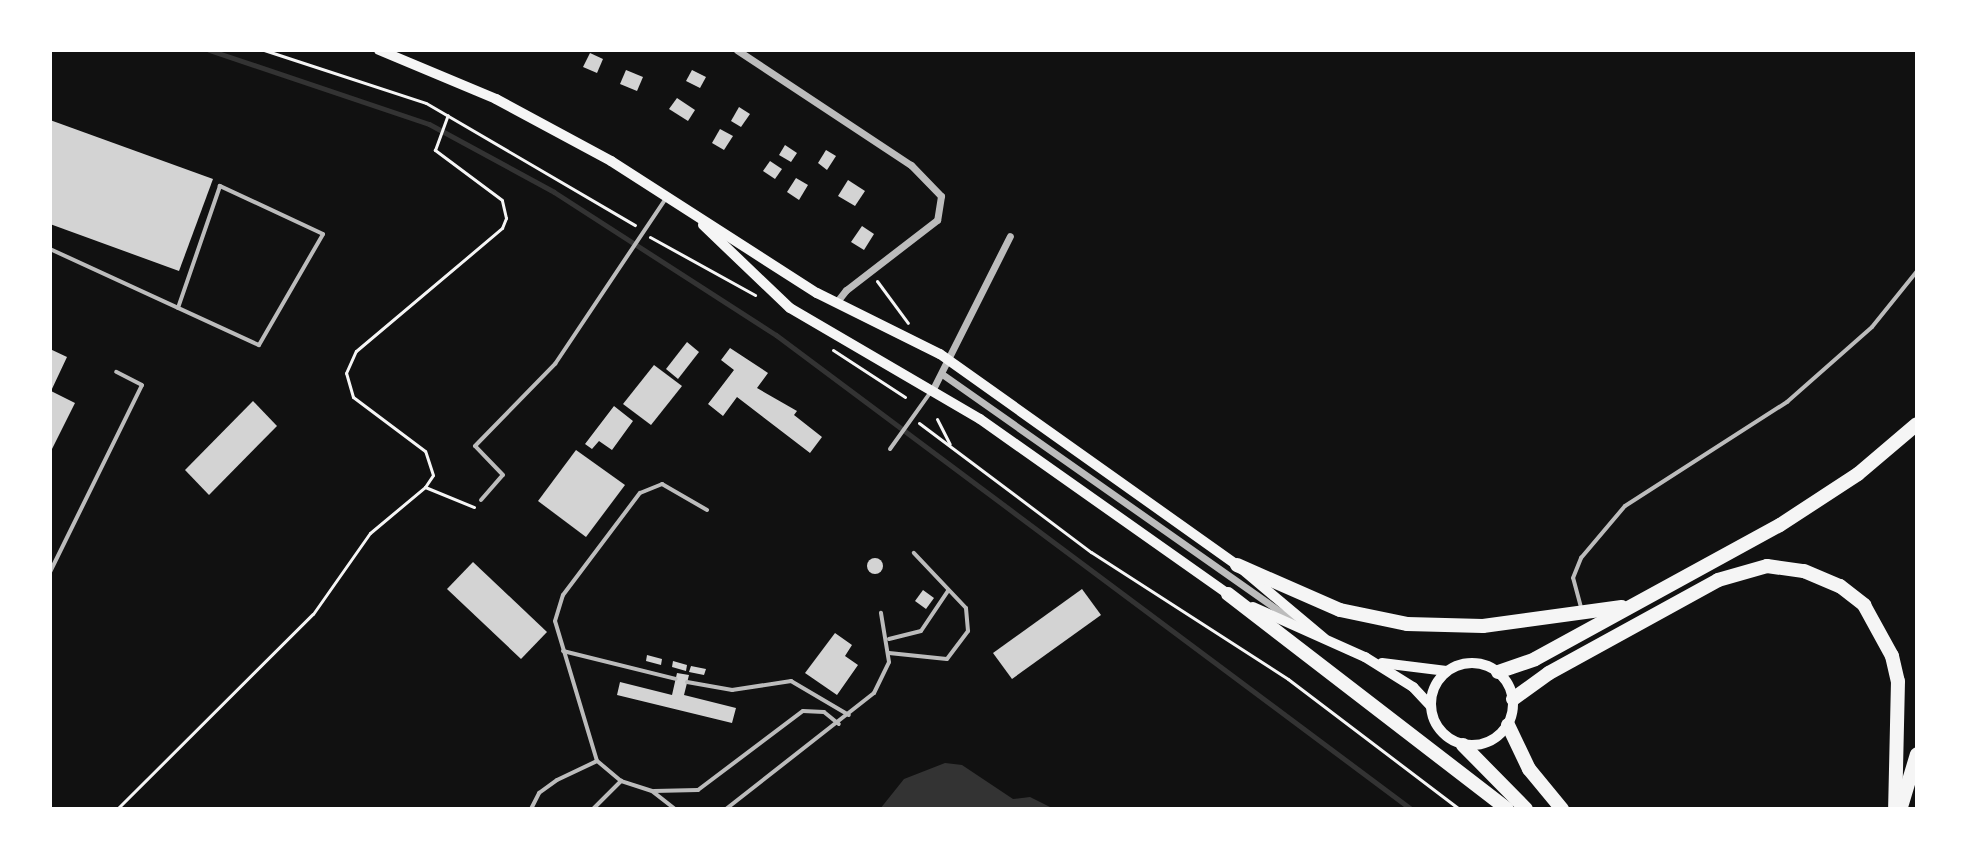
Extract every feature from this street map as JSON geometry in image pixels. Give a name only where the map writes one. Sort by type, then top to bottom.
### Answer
[{"type":"highway","points":[[1498,672],[1535,659],[1828,495],[1917,424]]},
{"type":"highway","points":[[1237,565],[1340,610],[1407,624],[1483,626],[1630,606]]},
{"type":"highway","points":[[1513,699],[1549,673],[1718,580],[1767,566],[1804,571],[1840,586],[1864,605],[1892,656],[1898,681],[1898,809]]},
{"type":"highway","points":[[1228,594],[1507,809]]},
{"type":"highway","points":[[1508,725],[1529,769],[1562,809]]},
{"type":"highway","points":[[1463,745],[1526,809]]},
{"type":"highway","points":[[1898,809],[1917,754]]},
{"type":"main road","points":[[379,50],[496,99],[667,196],[836,303],[950,361],[1237,565],[1324,638]]},
{"type":"main road","points":[[667,196],[790,308],[933,389],[1228,594],[1365,657],[1413,687],[1430,705],[1440,730],[1463,745],[1488,742],[1508,725],[1513,699],[1498,672],[1473,663],[1447,671],[1425,672],[1365,657]]},
{"type":"main road","points":[[1430,705],[1434,686],[1447,671]]},
{"type":"street","points":[[737,50],[911,165],[938,191],[942,208],[937,220],[836,303]]},
{"type":"street","points":[[933,389],[950,361],[1010,236]]},
{"type":"street","points":[[942,374],[1232,580],[1324,638]]},
{"type":"lane","points":[[50,249],[178,308],[259,345],[323,234],[220,186],[178,308]]},
{"type":"lane","points":[[481,500],[503,475],[475,446],[555,364],[667,196]]},
{"type":"lane","points":[[1583,611],[1573,578],[1581,558],[1625,506],[1787,402],[1872,327],[1917,271]]},
{"type":"lane","points":[[50,572],[142,385],[116,372]]},
{"type":"lane","points":[[890,449],[933,389]]},
{"type":"lane","points":[[707,510],[675,487],[650,486],[640,493],[563,595],[555,621],[597,761],[621,781],[652,791],[689,793],[711,782],[798,713],[817,710],[839,724]]},
{"type":"lane","points":[[889,653],[947,659],[968,631],[970,619],[914,553]]},
{"type":"lane","points":[[889,639],[921,631],[948,590]]},
{"type":"lane","points":[[726,809],[839,724],[882,682],[889,639],[881,613]]},
{"type":"lane","points":[[563,651],[676,679]]},
{"type":"lane","points":[[687,682],[732,690],[791,681],[850,715]]},
{"type":"lane","points":[[531,809],[539,793],[597,761]]},
{"type":"lane","points":[[593,809],[621,781]]},
{"type":"lane","points":[[652,791],[675,809]]},
{"type":"path","points":[[264,50],[400,94],[448,115],[643,232],[741,285],[764,303]]},
{"type":"path","points":[[117,809],[313,614],[370,533],[425,487],[433,475],[432,459],[353,397],[346,373],[356,351],[502,228],[506,218],[502,200],[438,154],[436,138],[448,115]]},
{"type":"path","points":[[870,272],[915,331]]},
{"type":"path","points":[[822,344],[905,397]]},
{"type":"path","points":[[913,418],[1091,552],[1288,679],[1459,809]]},
{"type":"path","points":[[937,419],[952,448]]},
{"type":"path","points":[[425,487],[474,508]]},
{"type":"shaded area","points":[[945,763],[962,765],[1013,799],[1030,797],[1054,809],[880,809],[904,779]]},
{"type":"building","points":[[590,53],[603,59],[597,73],[583,67]]},
{"type":"building","points":[[626,70],[643,77],[637,91],[620,84]]},
{"type":"building","points":[[692,70],[706,77],[700,88],[686,81]]},
{"type":"building","points":[[677,98],[695,110],[688,121],[669,109]]},
{"type":"building","points":[[739,107],[750,114],[741,127],[731,121]]},
{"type":"building","points":[[50,120],[213,179],[179,271],[50,224]]},
{"type":"building","points":[[720,129],[733,136],[724,150],[712,143]]},
{"type":"building","points":[[785,145],[797,153],[791,162],[779,155]]},
{"type":"building","points":[[826,150],[836,156],[827,170],[818,163]]},
{"type":"building","points":[[770,161],[782,169],[775,179],[763,171]]},
{"type":"building","points":[[796,178],[808,185],[799,200],[787,192]]},
{"type":"building","points":[[848,180],[865,191],[855,206],[838,196]]},
{"type":"building","points":[[862,226],[874,234],[864,250],[851,242]]},
{"type":"building","points":[[687,342],[699,352],[678,379],[666,369]]},
{"type":"building","points":[[730,348],[768,373],[757,388],[797,411],[794,415],[822,437],[810,453],[737,397],[723,416],[708,404],[734,370],[721,360]]},
{"type":"building","points":[[50,349],[67,357],[51,391],[75,403],[50,453]]},
{"type":"building","points":[[654,365],[682,386],[651,425],[623,404]]},
{"type":"building","points":[[253,401],[277,426],[209,495],[185,470]]},
{"type":"building","points":[[614,406],[633,421],[612,450],[599,441],[592,449],[585,444]]},
{"type":"building","points":[[576,450],[625,485],[586,537],[538,501]]},
{"type":"building","points":[[875,558],[883,566],[875,574],[867,566]]},
{"type":"building","points":[[473,562],[547,632],[521,659],[447,589]]},
{"type":"building","points":[[1082,589],[1101,615],[1012,679],[993,653]]},
{"type":"building","points":[[923,590],[934,598],[926,609],[915,601]]},
{"type":"building","points":[[835,633],[852,645],[845,656],[858,665],[837,695],[805,673]]},
{"type":"building","points":[[647,655],[662,659],[661,665],[646,661]]},
{"type":"building","points":[[673,661],[687,665],[686,671],[672,667]]},
{"type":"building","points":[[691,666],[706,669],[704,675],[689,672]]},
{"type":"building","points":[[677,673],[689,675],[684,695],[736,708],[732,723],[617,695],[620,682],[672,695]]},
{"type":"waterway","points":[[209,50],[429,124],[554,192],[776,335],[1411,809]]}]
